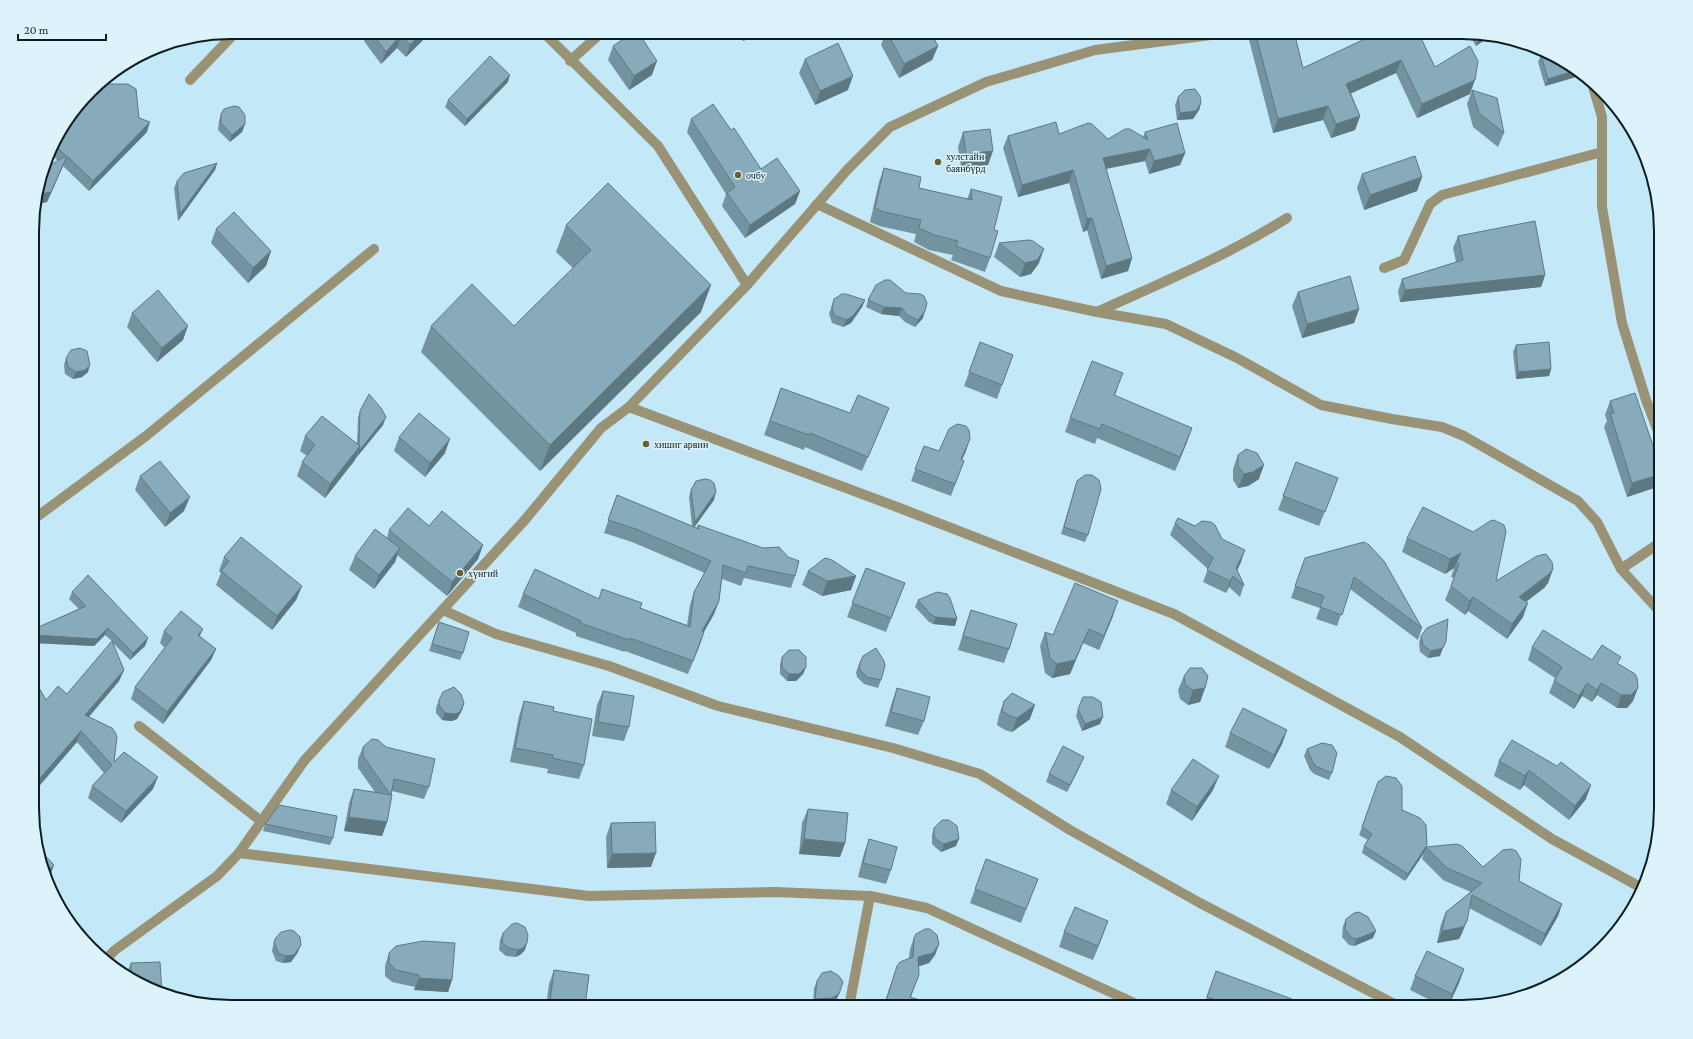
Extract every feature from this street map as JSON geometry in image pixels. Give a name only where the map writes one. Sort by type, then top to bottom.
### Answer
[{"type":"street","points":[[190,80],[229,39]]},
{"type":"street","points":[[550,39],[570,61],[658,146],[747,285]]},
{"type":"street","points":[[570,61],[594,39]]},
{"type":"street","points":[[109,956],[115,950],[217,876],[239,852],[304,761],[524,522],[601,428],[629,406],[747,285],[847,170],[890,127],[986,82],[1095,50],[1180,39]]},
{"type":"street","points":[[1595,92],[1602,117],[1602,207],[1622,323],[1654,421]]},
{"type":"street","points":[[1384,268],[1404,260],[1430,204],[1442,195],[1602,152]]},
{"type":"street","points":[[817,204],[1001,291],[1097,312],[1166,324],[1237,358],[1321,405],[1442,427],[1464,436],[1578,501],[1597,522],[1621,569],[1654,605]]},
{"type":"street","points":[[1097,312],[1206,263],[1260,235],[1287,218]]},
{"type":"street","points":[[39,515],[146,436],[374,249]]},
{"type":"street","points":[[629,406],[1174,614],[1400,737],[1552,839],[1637,885]]},
{"type":"street","points":[[1621,569],[1654,547]]},
{"type":"street","points":[[443,610],[496,634],[609,666],[718,706],[893,748],[980,774],[1070,830],[1200,903],[1387,1000]]},
{"type":"street","points":[[139,726],[261,821]]},
{"type":"street","points":[[239,852],[588,896],[776,892],[870,896],[927,908],[1128,1000]]},
{"type":"street","points":[[850,1000],[870,896]]},
{"type":"building","points":[[376,39],[397,39],[386,52]]},
{"type":"building","points":[[405,39],[416,39],[410,45]]},
{"type":"building","points":[[624,39],[643,39],[657,61],[634,76],[613,46]]},
{"type":"building","points":[[891,39],[934,39],[938,46],[904,64]]},
{"type":"building","points":[[1257,39],[1296,39],[1303,68],[1365,39],[1421,39],[1435,67],[1470,46],[1478,61],[1475,80],[1422,104],[1401,60],[1346,84],[1360,116],[1336,124],[1328,106],[1278,119]]},
{"type":"building","points":[[838,43],[853,76],[820,91],[805,59]]},
{"type":"building","points":[[490,56],[510,75],[467,119],[448,100]]},
{"type":"building","points":[[1541,57],[1571,72],[1548,79]]},
{"type":"building","points":[[110,83],[110,84],[128,84],[136,89],[139,118],[150,122],[93,181],[67,156],[51,192],[43,194],[51,165],[66,156],[58,148],[59,146],[71,124],[95,95]]},
{"type":"building","points":[[1195,89],[1200,96],[1201,103],[1196,111],[1180,113],[1178,97],[1185,90]]},
{"type":"building","points":[[1472,90],[1497,98],[1504,133],[1479,113]]},
{"type":"building","points":[[713,104],[731,130],[734,128],[761,169],[777,158],[800,191],[750,225],[727,193],[735,187],[691,119]]},
{"type":"building","points":[[234,106],[239,107],[245,115],[245,124],[232,135],[221,123],[221,114],[224,109]]},
{"type":"building","points":[[1056,122],[1059,134],[1088,123],[1092,124],[1108,139],[1125,129],[1130,129],[1148,140],[1145,132],[1177,123],[1185,153],[1154,161],[1150,149],[1103,158],[1132,258],[1106,266],[1092,218],[1087,219],[1073,170],[1022,185],[1008,136]]},
{"type":"building","points":[[990,129],[993,151],[966,154],[963,132]]},
{"type":"building","points":[[1415,156],[1422,177],[1370,195],[1362,174]]},
{"type":"building","points":[[217,163],[180,214],[177,181],[184,173]]},
{"type":"building","points":[[884,168],[921,177],[919,188],[972,200],[971,189],[1002,197],[994,230],[998,231],[990,258],[956,246],[958,241],[934,235],[919,228],[921,220],[884,212],[875,208]]},
{"type":"building","points":[[608,183],[711,285],[550,445],[431,326],[472,284],[514,326],[591,250],[566,225]]},
{"type":"building","points":[[234,212],[271,251],[253,268],[216,229]]},
{"type":"building","points":[[1535,221],[1545,275],[1405,290],[1402,279],[1463,260],[1458,236]]},
{"type":"building","points":[[1029,240],[1033,241],[1044,249],[1037,260],[1025,263],[999,243]]},
{"type":"building","points":[[1350,276],[1359,309],[1307,324],[1298,292]]},
{"type":"building","points":[[885,280],[890,280],[906,293],[920,294],[924,296],[927,303],[925,311],[918,320],[907,315],[902,308],[884,307],[868,300],[876,285]]},
{"type":"building","points":[[158,290],[188,326],[162,348],[132,313]]},
{"type":"building","points":[[842,294],[865,300],[853,316],[846,320],[834,315],[832,307],[834,299]]},
{"type":"building","points":[[980,342],[1013,355],[1002,385],[969,372]]},
{"type":"building","points":[[1549,342],[1551,369],[1518,372],[1516,345]]},
{"type":"building","points":[[80,348],[87,351],[90,365],[85,370],[76,372],[68,367],[66,358],[71,350]]},
{"type":"building","points":[[1092,361],[1123,373],[1114,395],[1192,428],[1180,457],[1102,424],[1100,429],[1070,418]]},
{"type":"building","points":[[781,388],[850,413],[858,395],[889,408],[868,457],[810,433],[809,435],[770,421]]},
{"type":"building","points":[[1635,393],[1654,449],[1654,476],[1632,483],[1610,413],[1614,413],[1610,401]]},
{"type":"building","points":[[369,394],[381,408],[386,417],[359,451],[360,411]]},
{"type":"building","points":[[419,413],[450,439],[430,463],[399,437]]},
{"type":"building","points":[[322,416],[360,446],[330,484],[302,462],[315,445],[305,436]]},
{"type":"building","points":[[957,424],[966,426],[969,430],[970,439],[961,459],[964,461],[955,484],[915,469],[924,446],[939,451],[949,429]]},
{"type":"building","points":[[1246,449],[1257,453],[1264,465],[1253,472],[1244,474],[1238,466],[1238,455]]},
{"type":"building","points":[[160,461],[190,497],[170,513],[140,476]]},
{"type":"building","points":[[1296,462],[1338,478],[1325,512],[1283,496]]},
{"type":"building","points":[[1085,475],[1092,475],[1099,480],[1101,489],[1088,535],[1064,527],[1077,481]]},
{"type":"building","points":[[705,479],[714,483],[716,492],[695,522],[691,490],[696,481]]},
{"type":"building","points":[[617,495],[699,529],[698,525],[763,548],[779,547],[788,557],[799,561],[795,576],[748,566],[746,573],[723,565],[719,601],[702,631],[704,632],[693,661],[630,638],[629,640],[580,623],[581,621],[523,594],[535,569],[599,599],[602,589],[642,603],[640,608],[690,627],[694,592],[711,561],[636,529],[608,520]]},
{"type":"building","points":[[1423,507],[1473,532],[1494,520],[1504,525],[1506,532],[1496,581],[1537,556],[1546,554],[1552,562],[1553,569],[1549,574],[1519,597],[1528,603],[1512,624],[1473,597],[1470,601],[1451,586],[1459,564],[1456,563],[1461,553],[1450,559],[1407,538]]},
{"type":"building","points":[[408,508],[429,526],[442,511],[483,545],[452,582],[389,530]]},
{"type":"building","points":[[1178,518],[1195,526],[1202,521],[1211,522],[1215,525],[1222,539],[1245,550],[1236,568],[1244,585],[1233,576],[1230,581],[1207,570],[1213,558],[1175,523]]},
{"type":"building","points":[[375,529],[400,548],[379,575],[355,556]]},
{"type":"building","points":[[241,537],[302,586],[277,616],[221,571],[229,561],[224,557]]},
{"type":"building","points":[[1364,542],[1369,545],[1384,561],[1422,628],[1354,577],[1342,615],[1320,607],[1324,596],[1295,586],[1305,558]]},
{"type":"building","points":[[825,558],[832,560],[856,576],[827,581],[808,571]]},
{"type":"building","points":[[866,568],[905,583],[891,618],[852,603]]},
{"type":"building","points":[[88,575],[148,638],[133,653],[108,628],[97,639],[39,635],[39,627],[86,606],[72,592]]},
{"type":"building","points":[[1075,583],[1118,601],[1104,636],[1089,629],[1075,660],[1057,664],[1050,658],[1045,632],[1053,635]]},
{"type":"building","points":[[937,592],[947,594],[950,598],[957,619],[936,617],[931,615],[918,600]]},
{"type":"building","points":[[971,610],[1017,624],[1009,649],[963,636]]},
{"type":"building","points":[[181,611],[203,629],[198,635],[216,649],[167,712],[135,687],[172,638],[164,631]]},
{"type":"building","points":[[1448,619],[1446,641],[1443,648],[1431,651],[1423,645],[1421,636],[1427,628]]},
{"type":"building","points":[[439,622],[469,632],[463,653],[432,644]]},
{"type":"building","points":[[1543,630],[1592,660],[1602,645],[1621,657],[1617,663],[1635,674],[1638,688],[1631,695],[1621,695],[1601,683],[1597,690],[1587,683],[1579,696],[1554,681],[1562,667],[1532,647]]},
{"type":"building","points":[[112,641],[124,670],[85,715],[112,728],[115,732],[117,737],[114,762],[124,752],[158,777],[126,811],[92,786],[112,765],[81,731],[39,779],[39,688],[46,700],[58,686],[67,694]]},
{"type":"building","points":[[876,648],[884,661],[885,666],[881,680],[867,677],[860,670],[859,665],[863,656]]},
{"type":"building","points":[[789,650],[799,650],[806,657],[806,667],[799,674],[789,674],[782,667],[782,657]]},
{"type":"building","points":[[1190,668],[1202,668],[1208,676],[1205,688],[1193,690],[1185,685],[1184,676]]},
{"type":"building","points":[[454,687],[461,694],[464,703],[460,712],[455,714],[445,713],[439,705],[439,700],[443,692]]},
{"type":"building","points":[[897,688],[930,697],[924,721],[891,712]]},
{"type":"building","points":[[603,691],[634,696],[629,727],[598,722]]},
{"type":"building","points":[[1012,693],[1035,705],[1017,718],[1010,716],[1002,711],[1004,701]]},
{"type":"building","points":[[1083,697],[1093,697],[1101,702],[1103,717],[1085,724],[1078,709]]},
{"type":"building","points":[[524,701],[554,707],[553,711],[592,719],[584,765],[552,758],[553,755],[515,748]]},
{"type":"building","points":[[1243,708],[1287,730],[1274,755],[1230,733]]},
{"type":"building","points":[[372,739],[378,740],[386,747],[435,759],[429,787],[394,779],[391,795],[363,756],[363,747]]},
{"type":"building","points":[[1512,740],[1557,766],[1561,762],[1591,785],[1575,806],[1529,770],[1525,776],[1499,761]]},
{"type":"building","points":[[1322,743],[1332,745],[1337,753],[1332,773],[1317,767],[1313,763],[1307,749]]},
{"type":"building","points":[[1063,746],[1084,757],[1070,785],[1049,774]]},
{"type":"building","points":[[1193,759],[1219,776],[1197,807],[1171,790]]},
{"type":"building","points":[[1386,776],[1396,778],[1402,786],[1402,810],[1420,818],[1426,825],[1427,845],[1408,874],[1364,846],[1372,834],[1362,827],[1378,782]]},
{"type":"building","points":[[354,789],[392,795],[387,822],[349,817]]},
{"type":"building","points":[[279,805],[337,816],[333,838],[265,824]]},
{"type":"building","points":[[808,809],[848,813],[845,843],[804,839]]},
{"type":"building","points":[[942,820],[949,820],[957,826],[959,839],[944,844],[938,841],[934,836],[934,828]]},
{"type":"building","points":[[655,822],[656,853],[612,854],[611,823]]},
{"type":"building","points":[[869,839],[897,847],[891,870],[863,863]]},
{"type":"building","points":[[1457,844],[1462,846],[1483,867],[1503,850],[1512,849],[1516,851],[1521,859],[1519,881],[1562,904],[1545,934],[1472,895],[1467,921],[1463,927],[1442,931],[1446,912],[1482,883],[1447,868],[1426,847]]},
{"type":"building","points":[[46,856],[54,865],[49,870]]},
{"type":"building","points":[[986,859],[1038,879],[1026,909],[975,889]]},
{"type":"building","points":[[1075,907],[1108,921],[1098,946],[1064,932]]},
{"type":"building","points":[[1359,912],[1368,917],[1376,931],[1357,939],[1352,938],[1345,929],[1346,919],[1354,913]]},
{"type":"building","points":[[517,923],[525,927],[528,935],[527,943],[523,948],[518,950],[509,948],[502,943],[503,933],[512,924]]},
{"type":"building","points":[[925,929],[930,929],[937,935],[939,944],[933,953],[918,957],[919,975],[910,997],[920,1000],[886,1000],[897,966],[900,962],[913,957],[914,938],[916,934]]},
{"type":"building","points":[[290,930],[294,931],[300,937],[301,945],[294,955],[286,956],[279,954],[274,943],[275,939],[281,932]]},
{"type":"building","points":[[423,941],[455,943],[452,980],[419,978],[419,975],[396,970],[389,963],[389,953],[396,946]]},
{"type":"building","points":[[1427,951],[1464,969],[1452,994],[1415,976]]},
{"type":"building","points":[[160,962],[162,987],[131,972],[131,963]]},
{"type":"building","points":[[554,970],[589,975],[586,1000],[550,1000]]},
{"type":"building","points":[[831,971],[839,976],[843,982],[839,994],[832,998],[815,999],[817,981],[822,973]]},
{"type":"building","points":[[1216,971],[1292,999],[1216,1000],[1207,997]]},
{"type":"place","name":"хулстайн баянбүрд","points":[[938,162]]},
{"type":"place","name":"очбу","points":[[738,175]]},
{"type":"place","name":"хишиг арвин","points":[[646,444]]},
{"type":"place","name":"хүнгий","points":[[460,573]]}]
